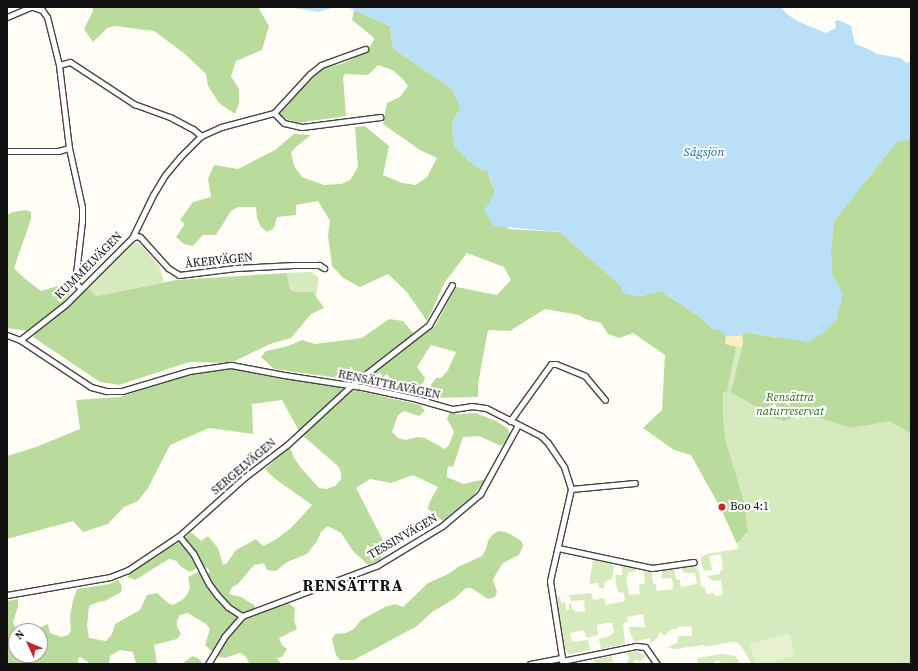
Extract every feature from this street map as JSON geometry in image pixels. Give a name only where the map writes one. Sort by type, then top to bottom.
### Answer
[{"type":"street","points":[[7,17],[32,7],[42,10],[47,17],[59,65],[68,148],[80,196],[82,221],[75,282],[81,290]]},
{"type":"street","points":[[365,49],[320,66],[310,74],[274,113],[284,123],[302,127],[380,117]]},
{"type":"street","points":[[59,65],[70,62],[134,104],[170,117],[193,129],[201,136]]},
{"type":"street","name":"KUMMELVÄGEN","points":[[20,340],[52,317],[132,238],[152,195],[165,175],[201,136],[221,127],[274,113]]},
{"type":"street","points":[[7,151],[58,151],[68,148]]},
{"type":"street","name":"ÅKERVÄGEN","points":[[132,238],[136,236],[140,237],[168,268],[179,275],[236,268],[294,265],[320,265],[324,268]]},
{"type":"street","name":"SERGELVÄGEN","points":[[7,595],[110,577],[128,570],[179,536],[245,477],[288,444],[352,385],[429,325],[452,285]]},
{"type":"street","name":"RENSÄTTRAVÄGEN","points":[[7,335],[20,340],[72,376],[91,387],[106,392],[122,391],[189,371],[231,364],[284,376],[352,385],[416,398],[453,409],[471,406],[486,408],[541,436],[548,443],[564,468],[571,489]]},
{"type":"street","points":[[510,421],[551,364],[563,366],[585,376],[605,400]]},
{"type":"street","name":"TESSINVÄGEN","points":[[208,664],[224,637],[242,616],[376,566],[442,526],[480,494],[518,425]]},
{"type":"street","points":[[562,661],[550,581],[571,489],[634,483]]},
{"type":"street","points":[[179,536],[193,553],[209,584],[217,595],[228,607],[242,616]]},
{"type":"street","points":[[558,548],[652,568],[694,562]]},
{"type":"street","points":[[530,664],[562,661],[636,646],[645,647],[657,664]]},
{"type":"green space","points":[[92,7],[261,7],[259,9],[269,26],[262,50],[236,61],[231,76],[239,89],[239,103],[235,114],[219,103],[208,86],[206,74],[185,54],[154,31],[115,26],[107,28],[93,42],[84,29],[93,11]]},
{"type":"green space","points":[[354,10],[390,26],[393,48],[452,89],[461,108],[452,123],[455,146],[467,159],[482,171],[485,169],[487,171],[495,191],[485,210],[509,229],[560,232],[620,285],[624,293],[640,296],[661,291],[702,318],[712,329],[719,330],[726,336],[725,344],[736,346],[727,392],[723,392],[723,421],[725,439],[744,502],[748,531],[737,544],[721,509],[691,455],[674,450],[643,428],[662,410],[665,355],[633,333],[619,338],[608,334],[601,323],[585,319],[579,315],[545,309],[510,331],[488,330],[478,384],[478,397],[431,398],[422,396],[436,378],[441,378],[448,370],[456,352],[431,345],[417,367],[425,378],[423,383],[413,393],[358,383],[387,360],[435,326],[456,287],[497,295],[511,280],[504,267],[467,253],[445,282],[427,321],[406,291],[388,274],[360,287],[343,278],[332,266],[328,235],[330,221],[318,201],[296,205],[296,215],[277,217],[274,228],[267,232],[261,227],[257,218],[256,207],[238,207],[231,211],[216,235],[203,235],[193,246],[184,244],[176,237],[185,224],[180,220],[193,202],[211,197],[208,179],[214,165],[238,169],[275,150],[294,134],[311,135],[291,153],[294,166],[302,177],[324,185],[341,184],[350,180],[358,167],[355,127],[365,126],[389,146],[383,175],[402,183],[416,185],[427,177],[437,158],[420,150],[383,124],[387,103],[400,97],[408,86],[402,78],[392,70],[378,65],[368,75],[345,74],[343,77],[346,116],[297,123],[280,116],[279,113],[320,69],[344,63],[367,51],[374,40],[373,37],[352,20]]},
{"type":"green space","name":"Rensättra naturreservat","points":[[911,100],[911,664],[751,664],[744,650],[738,643],[731,642],[705,647],[704,645],[675,649],[667,648],[677,643],[678,636],[692,636],[691,626],[677,627],[677,629],[671,630],[664,636],[662,633],[659,633],[658,638],[650,643],[650,638],[634,642],[628,627],[645,627],[643,614],[627,617],[628,622],[623,623],[625,644],[601,649],[599,639],[610,636],[614,632],[612,623],[597,625],[598,635],[586,638],[584,630],[570,633],[572,642],[588,640],[590,650],[570,654],[565,650],[555,597],[560,596],[561,603],[565,602],[566,610],[569,610],[569,603],[571,603],[572,610],[575,610],[575,612],[585,611],[584,600],[571,601],[569,595],[591,593],[593,600],[604,598],[606,605],[625,601],[624,593],[618,592],[615,575],[622,575],[621,564],[636,567],[636,571],[628,572],[628,576],[626,577],[629,595],[640,594],[639,585],[645,583],[644,572],[652,572],[653,583],[656,585],[657,591],[673,589],[672,578],[662,579],[662,569],[674,568],[676,579],[680,580],[681,587],[697,584],[695,573],[684,573],[680,567],[695,564],[699,571],[701,587],[705,587],[706,594],[714,593],[715,596],[723,595],[721,580],[713,581],[707,576],[720,574],[720,571],[723,570],[721,554],[709,556],[712,570],[705,571],[703,569],[701,558],[706,554],[738,549],[738,543],[697,343]]},
{"type":"green space","points":[[911,138],[911,434],[890,421],[850,428],[815,416],[795,416],[785,421],[770,417],[767,410],[753,405],[731,392],[743,344],[742,335],[745,332],[776,338],[836,320],[843,294],[832,274],[831,252],[834,221],[897,142]]},
{"type":"green space","points":[[25,210],[31,212],[31,219],[14,268],[41,291],[61,285],[69,286],[72,291],[49,315],[27,331],[7,328],[7,215],[13,212]]},
{"type":"green space","points":[[131,244],[140,244],[160,267],[164,282],[96,296],[87,287]]},
{"type":"green space","points":[[312,272],[319,278],[316,296],[313,292],[296,292],[290,290],[287,273]]},
{"type":"green space","points":[[287,273],[290,290],[296,292],[313,292],[324,308],[311,314],[291,338],[270,344],[231,363],[189,362],[119,385],[100,382],[33,337],[35,331],[51,320],[87,287],[96,296],[176,280]]},
{"type":"green space","points":[[389,319],[403,321],[414,334],[353,380],[274,369],[261,357],[266,351],[288,346],[302,340],[315,344],[362,338]]},
{"type":"green space","points":[[226,367],[266,376],[348,388],[299,431],[282,400],[252,404],[253,434],[209,428],[170,445],[148,488],[138,501],[124,507],[108,524],[83,532],[73,521],[7,539],[7,456],[36,447],[80,429],[76,400],[120,397],[175,379]]},
{"type":"green space","points":[[351,389],[420,405],[425,411],[419,416],[404,411],[398,415],[392,432],[398,438],[406,440],[417,437],[425,438],[445,449],[449,445],[454,432],[447,419],[450,411],[457,414],[476,413],[496,421],[507,428],[510,434],[506,442],[501,446],[479,436],[463,437],[453,467],[449,466],[447,470],[447,477],[463,484],[486,479],[472,497],[443,521],[428,509],[429,503],[438,487],[413,475],[391,483],[370,479],[356,488],[386,546],[385,554],[379,560],[368,565],[353,551],[341,533],[328,526],[321,532],[317,541],[307,554],[287,562],[276,571],[267,570],[264,563],[254,565],[238,584],[232,587],[229,594],[241,597],[254,605],[256,609],[242,614],[229,605],[210,583],[207,575],[210,571],[206,567],[203,569],[184,539],[191,532],[201,541],[208,536],[218,548],[223,565],[227,563],[236,550],[256,539],[263,546],[275,540],[291,528],[312,505],[274,478],[265,469],[290,447],[294,458],[301,468],[319,488],[327,489],[335,486],[341,479],[341,472],[338,466],[301,434]]},
{"type":"green space","points":[[499,531],[506,532],[517,538],[522,542],[523,546],[519,555],[503,563],[496,574],[493,580],[497,592],[495,597],[488,599],[471,588],[466,588],[454,599],[432,612],[417,626],[354,660],[340,660],[336,655],[332,639],[335,634],[346,633],[354,629],[361,620],[385,607],[395,604],[403,607],[428,583],[482,556],[488,541],[493,534]]},
{"type":"green space","points":[[181,541],[190,553],[197,568],[190,572],[180,566],[177,561],[169,559],[135,580],[127,577],[140,565]]},
{"type":"green space","points":[[593,560],[611,564],[614,567],[612,579],[607,580],[607,582],[604,583],[605,588],[599,588],[598,583],[589,584]]},
{"type":"green space","points":[[200,571],[207,585],[240,616],[213,652],[205,645],[210,629],[206,624],[188,613],[180,615],[177,621],[177,627],[181,634],[177,639],[154,645],[157,664],[136,664],[133,652],[120,650],[110,656],[109,664],[90,664],[81,657],[78,658],[78,664],[7,664],[7,601],[18,599],[18,607],[13,623],[8,623],[8,663],[48,663],[48,624],[50,633],[62,637],[68,635],[71,631],[70,617],[73,600],[77,589],[109,584],[118,580],[122,586],[121,592],[105,601],[89,606],[87,626],[89,638],[106,641],[112,634],[115,624],[140,610],[147,595],[157,593],[168,603],[173,605],[182,600],[187,595],[190,588],[188,577]]},
{"type":"green space","points":[[287,602],[295,608],[294,620],[297,629],[279,638],[282,645],[287,649],[282,657],[277,658],[281,664],[250,664],[245,656],[240,653],[225,658],[215,656],[226,638],[242,619]]},
{"type":"green space","points":[[789,633],[795,656],[765,664],[755,664],[750,644]]},
{"type":"green space","points":[[636,651],[646,656],[640,662],[635,659],[633,664],[626,664],[629,659],[626,653]]},
{"type":"green space","points":[[722,654],[736,656],[740,664],[723,664],[718,660],[711,664],[698,664],[697,658]]},
{"type":"green space","points":[[192,656],[198,658],[203,664],[182,664]]},
{"type":"green space","points":[[612,656],[613,662],[596,664],[594,660]]},
{"type":"sand","points":[[742,335],[743,344],[741,348],[725,344],[726,336]]},
{"type":"water","points":[[289,7],[336,7],[318,12]]},
{"type":"water","name":"Sågsjön","points":[[347,7],[781,7],[786,13],[797,21],[826,33],[836,28],[835,21],[838,20],[851,26],[855,44],[877,54],[901,58],[906,63],[911,62],[911,138],[897,142],[834,221],[831,252],[832,274],[843,294],[836,320],[822,334],[809,342],[746,332],[740,336],[726,336],[719,330],[712,329],[702,318],[661,291],[640,296],[624,293],[620,285],[560,232],[494,226],[484,210],[492,199],[495,191],[489,175],[485,169],[482,171],[467,159],[455,146],[452,123],[461,108],[452,89],[393,48],[390,26]]},
{"type":"place","name":"Boo 4:1","points":[[722,507]]},
{"type":"district","name":"RENSÄTTRA","points":[[353,585]]}]
